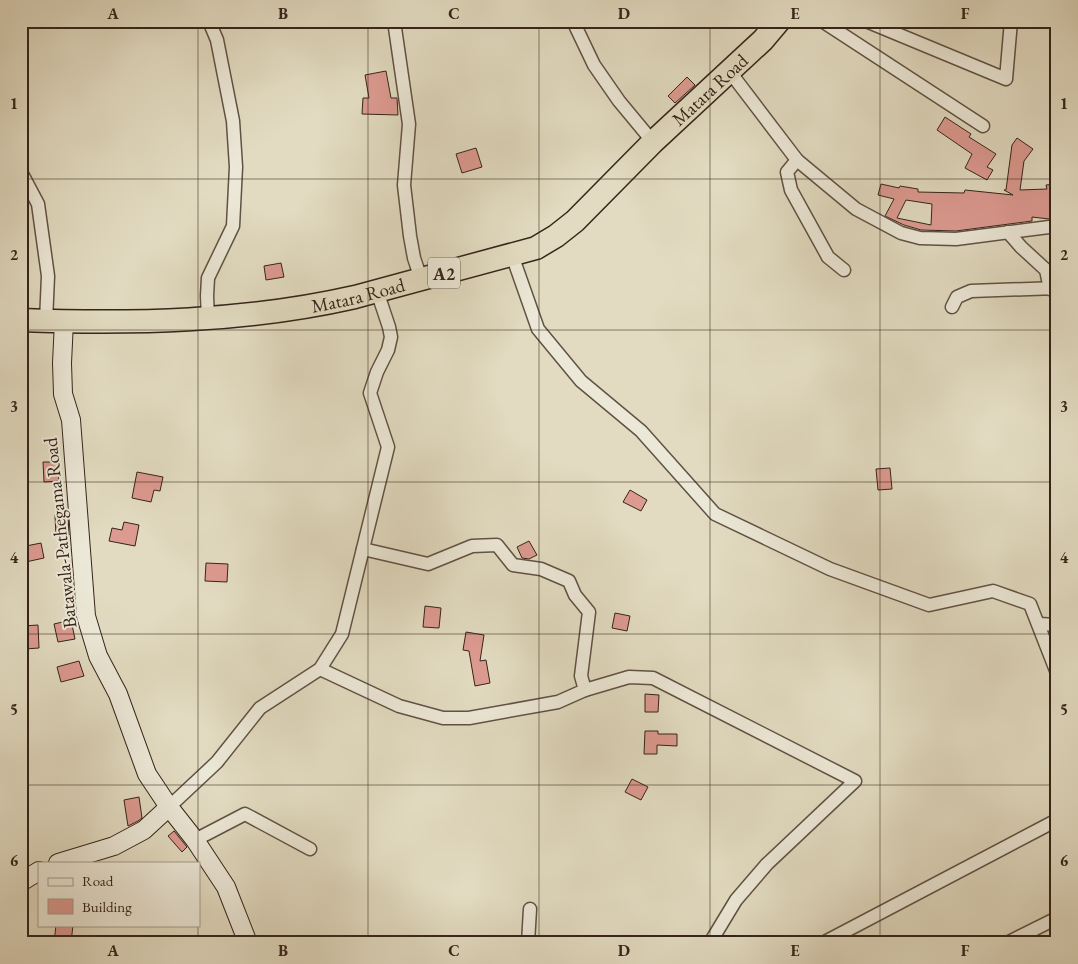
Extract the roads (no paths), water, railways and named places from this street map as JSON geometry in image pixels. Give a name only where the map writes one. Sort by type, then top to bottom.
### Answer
[{"type":"highway","name":"Matara Road","points":[[21,320],[176,321],[246,315],[326,303],[536,248],[556,236],[574,221],[653,142],[763,40],[779,21]]},
{"type":"main road","name":"Batawala-Pathegama Road","points":[[55,321],[62,371],[63,394],[71,420],[86,616],[98,656],[118,694],[147,774],[195,840],[226,887],[248,943]]},
{"type":"main road","points":[[61,862],[114,846],[144,830],[169,806]]},
{"type":"main road","points":[[21,882],[38,872]]},
{"type":"street","points":[[208,318],[208,278],[233,226],[236,167],[233,121],[217,40],[209,21]]},
{"type":"street","points":[[394,21],[409,124],[404,185],[410,236],[414,258],[421,279]]},
{"type":"street","points":[[573,21],[594,65],[620,102],[653,142]]},
{"type":"street","points":[[822,21],[983,126]]},
{"type":"street","points":[[866,21],[1006,79],[1011,21]]},
{"type":"street","points":[[730,72],[797,160],[856,209],[901,233],[920,238],[956,239],[1057,226]]},
{"type":"street","points":[[797,160],[787,172],[791,190],[828,257],[844,270]]},
{"type":"street","points":[[21,172],[38,204],[55,321]]},
{"type":"street","points":[[952,307],[958,297],[971,291],[1053,288],[1046,270],[1008,232]]},
{"type":"street","points":[[512,255],[538,329],[581,381],[641,431],[715,514],[830,569],[928,605],[993,591],[1030,604],[1057,673]]},
{"type":"street","points":[[169,806],[216,762],[260,708],[320,669],[342,634],[388,447],[370,393],[377,372],[388,350],[391,337],[377,291]]},
{"type":"street","points":[[363,549],[428,564],[472,546],[497,545],[513,565],[541,569],[569,581],[575,595],[589,612],[581,676],[585,690]]},
{"type":"street","points":[[1039,624],[1057,624]]},
{"type":"street","points":[[320,669],[399,706],[442,718],[469,718],[558,702],[585,690],[629,677],[653,678],[854,782],[767,864],[736,900],[710,943]]},
{"type":"street","points":[[195,840],[245,814],[310,849]]},
{"type":"street","points":[[823,943],[1057,820]]},
{"type":"street","points":[[528,943],[530,909]]},
{"type":"street","points":[[1007,943],[1057,918]]}]
